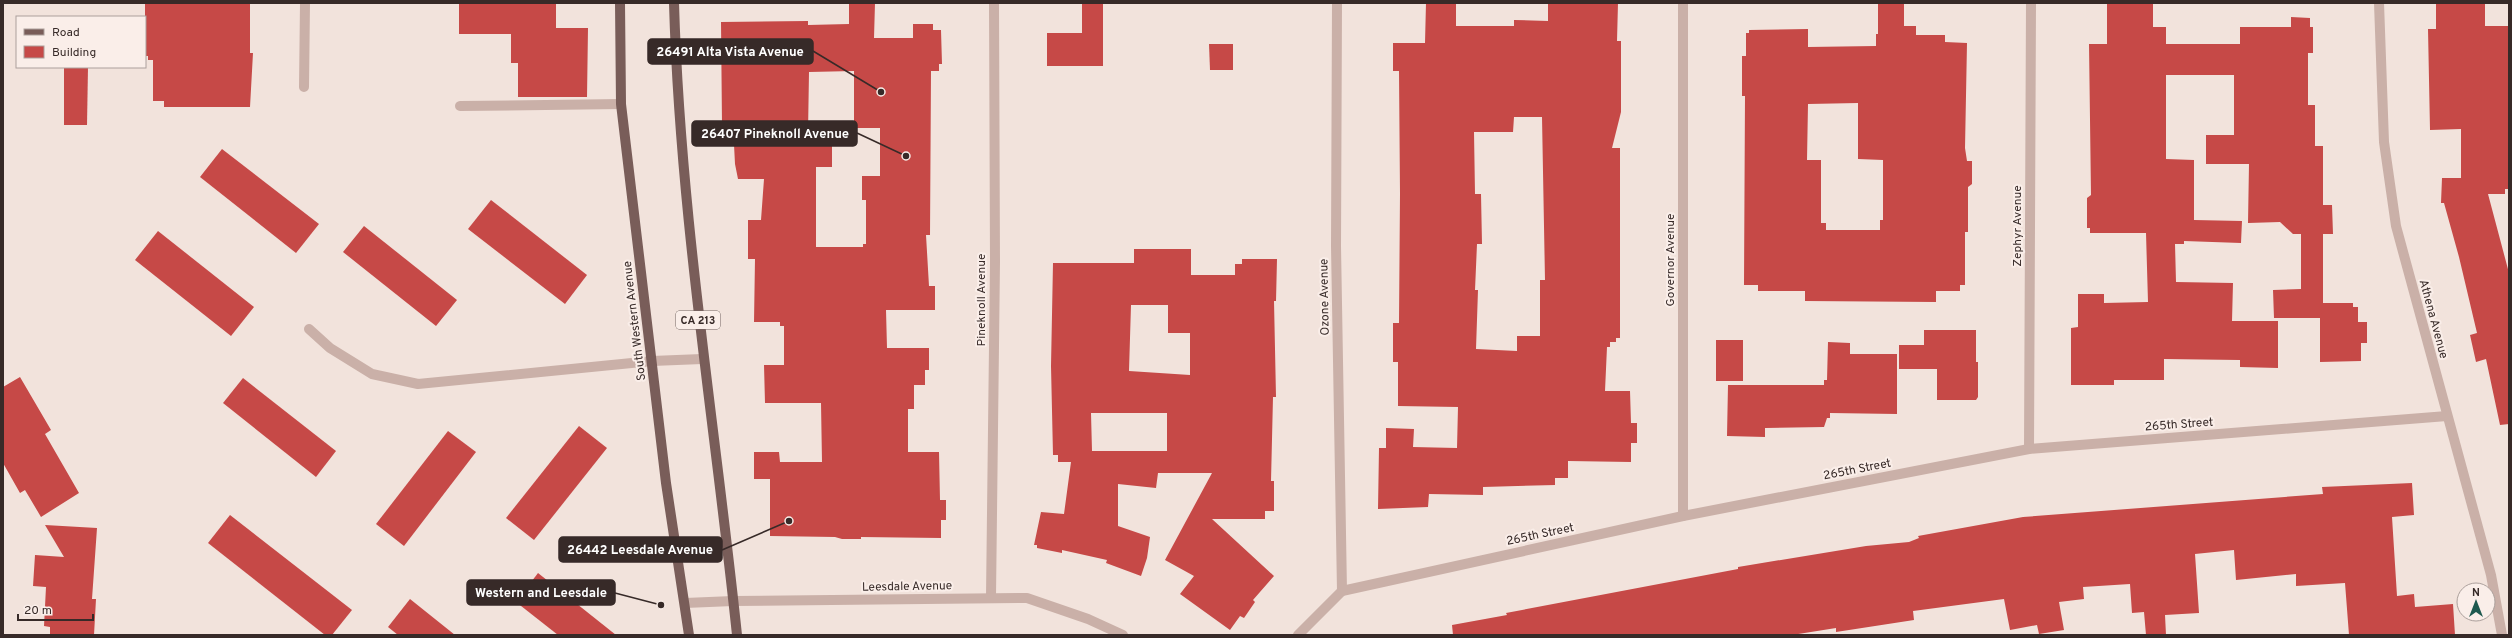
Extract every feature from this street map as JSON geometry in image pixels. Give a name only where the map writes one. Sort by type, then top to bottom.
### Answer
[{"type":"main road","name":"South Western Avenue","points":[[620,3],[621,104],[666,483],[689,635]]},
{"type":"main road","name":"CA 213","points":[[674,3],[682,160],[702,359],[737,635]]},
{"type":"street","points":[[304,87],[305,3]]},
{"type":"street","name":"Pineknoll Avenue","points":[[991,597],[995,286],[994,3]]},
{"type":"street","name":"Ozone Avenue","points":[[1337,3],[1336,246],[1342,592]]},
{"type":"street","name":"Governor Avenue","points":[[1682,516],[1683,3]]},
{"type":"street","name":"Zephyr Avenue","points":[[2029,449],[2030,3]]},
{"type":"street","name":"Athena Avenue","points":[[2379,3],[2384,142],[2396,226],[2490,575],[2502,635]]},
{"type":"street","points":[[460,106],[621,104]]},
{"type":"street","points":[[309,329],[330,348],[372,374],[418,384],[652,361],[702,359]]},
{"type":"street","name":"265th Street","points":[[1342,592],[1682,516],[2029,449],[2447,416]]},
{"type":"street","points":[[1298,635],[1342,592]]},
{"type":"street","name":"Leesdale Avenue","points":[[685,603],[991,597],[1027,598],[1088,619],[1122,635]]},
{"type":"building","points":[[145,3],[250,3],[250,53],[253,53],[250,107],[164,107],[164,101],[153,101],[153,60],[148,60],[148,56],[146,56]]},
{"type":"building","points":[[459,3],[556,3],[556,28],[588,28],[587,97],[518,97],[518,63],[511,63],[511,34],[459,34]]},
{"type":"building","points":[[849,3],[875,3],[874,38],[913,38],[913,24],[933,24],[933,30],[941,30],[942,64],[939,64],[939,71],[931,71],[930,235],[926,235],[929,286],[935,286],[935,310],[886,310],[887,348],[929,348],[929,370],[925,370],[925,385],[914,385],[914,409],[908,409],[908,452],[939,452],[940,500],[946,500],[946,520],[941,520],[941,538],[861,537],[861,539],[842,539],[835,537],[770,536],[770,479],[754,479],[754,452],[779,452],[780,462],[822,462],[821,403],[765,403],[764,365],[784,365],[784,326],[780,326],[780,322],[754,322],[755,259],[748,259],[748,220],[761,220],[764,179],[738,179],[735,164],[733,125],[722,125],[721,22],[808,21],[808,25],[849,24]],"holes":[[[854,71],[854,128],[880,128],[880,176],[862,176],[862,200],[866,200],[866,244],[863,244],[863,247],[816,247],[816,167],[832,167],[832,133],[808,133],[809,72]]]},
{"type":"building","points":[[1082,3],[1103,3],[1103,66],[1047,66],[1047,33],[1082,33]]},
{"type":"building","points":[[1426,3],[1456,3],[1456,26],[1514,26],[1514,20],[1548,21],[1548,3],[1618,3],[1617,41],[1621,41],[1621,112],[1612,148],[1620,148],[1620,338],[1616,338],[1616,342],[1610,342],[1610,347],[1607,347],[1605,391],[1630,391],[1631,423],[1637,423],[1637,443],[1631,443],[1631,462],[1568,461],[1568,478],[1555,478],[1555,485],[1483,487],[1483,495],[1429,494],[1428,507],[1378,509],[1379,448],[1386,448],[1386,428],[1414,429],[1413,447],[1457,448],[1458,407],[1398,406],[1398,362],[1393,362],[1393,323],[1399,323],[1400,194],[1399,71],[1393,71],[1393,43],[1425,43]],"holes":[[[1514,117],[1542,117],[1545,280],[1540,280],[1540,336],[1517,336],[1517,351],[1476,349],[1478,290],[1475,290],[1477,244],[1482,244],[1481,194],[1475,194],[1474,132],[1513,132]]]},
{"type":"building","points":[[1878,3],[1904,3],[1904,26],[1916,26],[1916,35],[1945,35],[1945,42],[1967,43],[1965,148],[1967,161],[1972,161],[1972,184],[1968,187],[1968,232],[1965,232],[1965,285],[1960,285],[1960,291],[1936,291],[1936,302],[1805,301],[1805,291],[1758,291],[1758,285],[1744,285],[1745,96],[1742,96],[1742,56],[1746,56],[1746,33],[1749,33],[1749,30],[1808,29],[1808,47],[1876,46],[1876,34],[1878,34]],"holes":[[[1858,103],[1858,159],[1883,160],[1883,220],[1880,220],[1880,230],[1826,230],[1826,223],[1821,223],[1821,160],[1807,160],[1808,104]]]},
{"type":"building","points":[[2107,3],[2153,3],[2153,27],[2166,27],[2166,44],[2240,44],[2240,27],[2291,27],[2291,17],[2310,18],[2310,27],[2313,27],[2313,53],[2308,53],[2308,105],[2315,105],[2315,146],[2323,146],[2323,205],[2332,205],[2333,234],[2323,234],[2323,303],[2353,303],[2353,307],[2358,307],[2358,322],[2367,322],[2367,343],[2361,343],[2361,361],[2320,362],[2320,318],[2274,318],[2273,290],[2301,289],[2301,234],[2293,234],[2280,222],[2248,223],[2249,164],[2206,164],[2206,135],[2234,135],[2234,75],[2166,75],[2166,159],[2194,160],[2194,220],[2242,221],[2241,243],[2184,241],[2184,244],[2175,244],[2176,282],[2233,283],[2232,321],[2278,321],[2278,368],[2240,367],[2240,360],[2164,359],[2164,380],[2114,380],[2114,385],[2071,385],[2071,328],[2078,327],[2078,294],[2104,294],[2104,303],[2148,302],[2146,233],[2090,233],[2090,228],[2087,228],[2087,198],[2091,195],[2089,44],[2107,44]]},
{"type":"building","points":[[2436,3],[2485,3],[2485,26],[2509,26],[2509,189],[2505,189],[2505,194],[2488,194],[2509,273],[2509,424],[2500,425],[2486,359],[2476,362],[2470,335],[2477,333],[2459,257],[2444,203],[2441,203],[2442,178],[2461,178],[2461,129],[2430,130],[2428,29],[2436,29]]},
{"type":"building","points":[[1209,44],[1233,44],[1233,70],[1210,70]]},
{"type":"building","points":[[64,68],[88,68],[87,125],[64,125]]},
{"type":"building","points":[[222,149],[319,224],[296,253],[200,177]]},
{"type":"building","points":[[491,200],[587,275],[565,304],[468,229]]},
{"type":"building","points":[[364,226],[457,300],[436,326],[343,252]]},
{"type":"building","points":[[158,231],[254,307],[231,336],[135,260]]},
{"type":"building","points":[[1134,249],[1191,249],[1191,275],[1235,275],[1235,264],[1242,264],[1242,259],[1277,259],[1276,301],[1274,301],[1276,397],[1273,397],[1271,481],[1274,481],[1274,511],[1265,511],[1265,519],[1212,519],[1274,576],[1253,600],[1255,602],[1244,618],[1240,616],[1230,630],[1180,594],[1194,576],[1165,560],[1212,473],[1158,473],[1156,488],[1118,484],[1118,526],[1150,537],[1147,558],[1141,576],[1106,563],[1107,560],[1062,550],[1062,553],[1037,548],[1037,545],[1034,545],[1041,512],[1064,514],[1071,462],[1058,462],[1058,455],[1053,455],[1051,366],[1053,263],[1134,263]],"holes":[[[1131,305],[1168,305],[1168,333],[1190,333],[1190,375],[1129,371]],[[1091,413],[1167,413],[1167,451],[1092,451]]]},
{"type":"building","points":[[1924,330],[1976,330],[1978,397],[1976,400],[1937,400],[1937,369],[1899,369],[1899,345],[1924,345]]},
{"type":"building","points":[[1716,340],[1743,340],[1743,381],[1716,381]]},
{"type":"building","points":[[1828,342],[1850,343],[1850,354],[1897,354],[1897,414],[1830,413],[1830,418],[1827,418],[1824,427],[1765,428],[1765,437],[1727,436],[1728,385],[1824,385],[1824,380],[1827,380]]},
{"type":"building","points":[[20,377],[51,430],[45,434],[79,493],[41,517],[25,490],[20,493],[3,463],[3,387]]},
{"type":"building","points":[[243,378],[336,451],[316,477],[223,403]]},
{"type":"building","points":[[579,426],[607,448],[534,540],[506,518]]},
{"type":"building","points":[[448,431],[476,452],[404,546],[376,524]]},
{"type":"building","points":[[2412,483],[2414,515],[2392,517],[2397,596],[2414,594],[2415,607],[2453,604],[2455,635],[2349,635],[2345,583],[2296,586],[2296,574],[2236,580],[2234,550],[2195,554],[2199,613],[2165,615],[2166,635],[2146,635],[2144,612],[2132,613],[2130,584],[2083,587],[2084,599],[2059,602],[2064,630],[2039,634],[2037,625],[2010,630],[2004,599],[1913,611],[1914,620],[1836,632],[1836,628],[1792,635],[1453,635],[1452,625],[1507,615],[1506,613],[1738,569],[1738,567],[1866,546],[1909,542],[1919,538],[1918,536],[2023,517],[2323,494],[2322,487]]},
{"type":"building","points":[[230,515],[352,610],[332,635],[325,635],[208,543]]},
{"type":"building","points":[[45,525],[97,528],[92,599],[96,599],[94,635],[50,635],[50,627],[44,626],[46,587],[33,586],[35,555],[64,557]]},
{"type":"building","points":[[538,573],[616,635],[558,635],[516,602]]},
{"type":"building","points":[[410,599],[455,635],[398,635],[388,627]]},
{"type":"place","name":"26491 Alta Vista Avenue","points":[[881,92]]},
{"type":"place","name":"26407 Pineknoll Avenue","points":[[906,156]]},
{"type":"place","name":"26442 Leesdale Avenue","points":[[789,521]]},
{"type":"place","name":"Western and Leesdale","points":[[661,605]]}]
